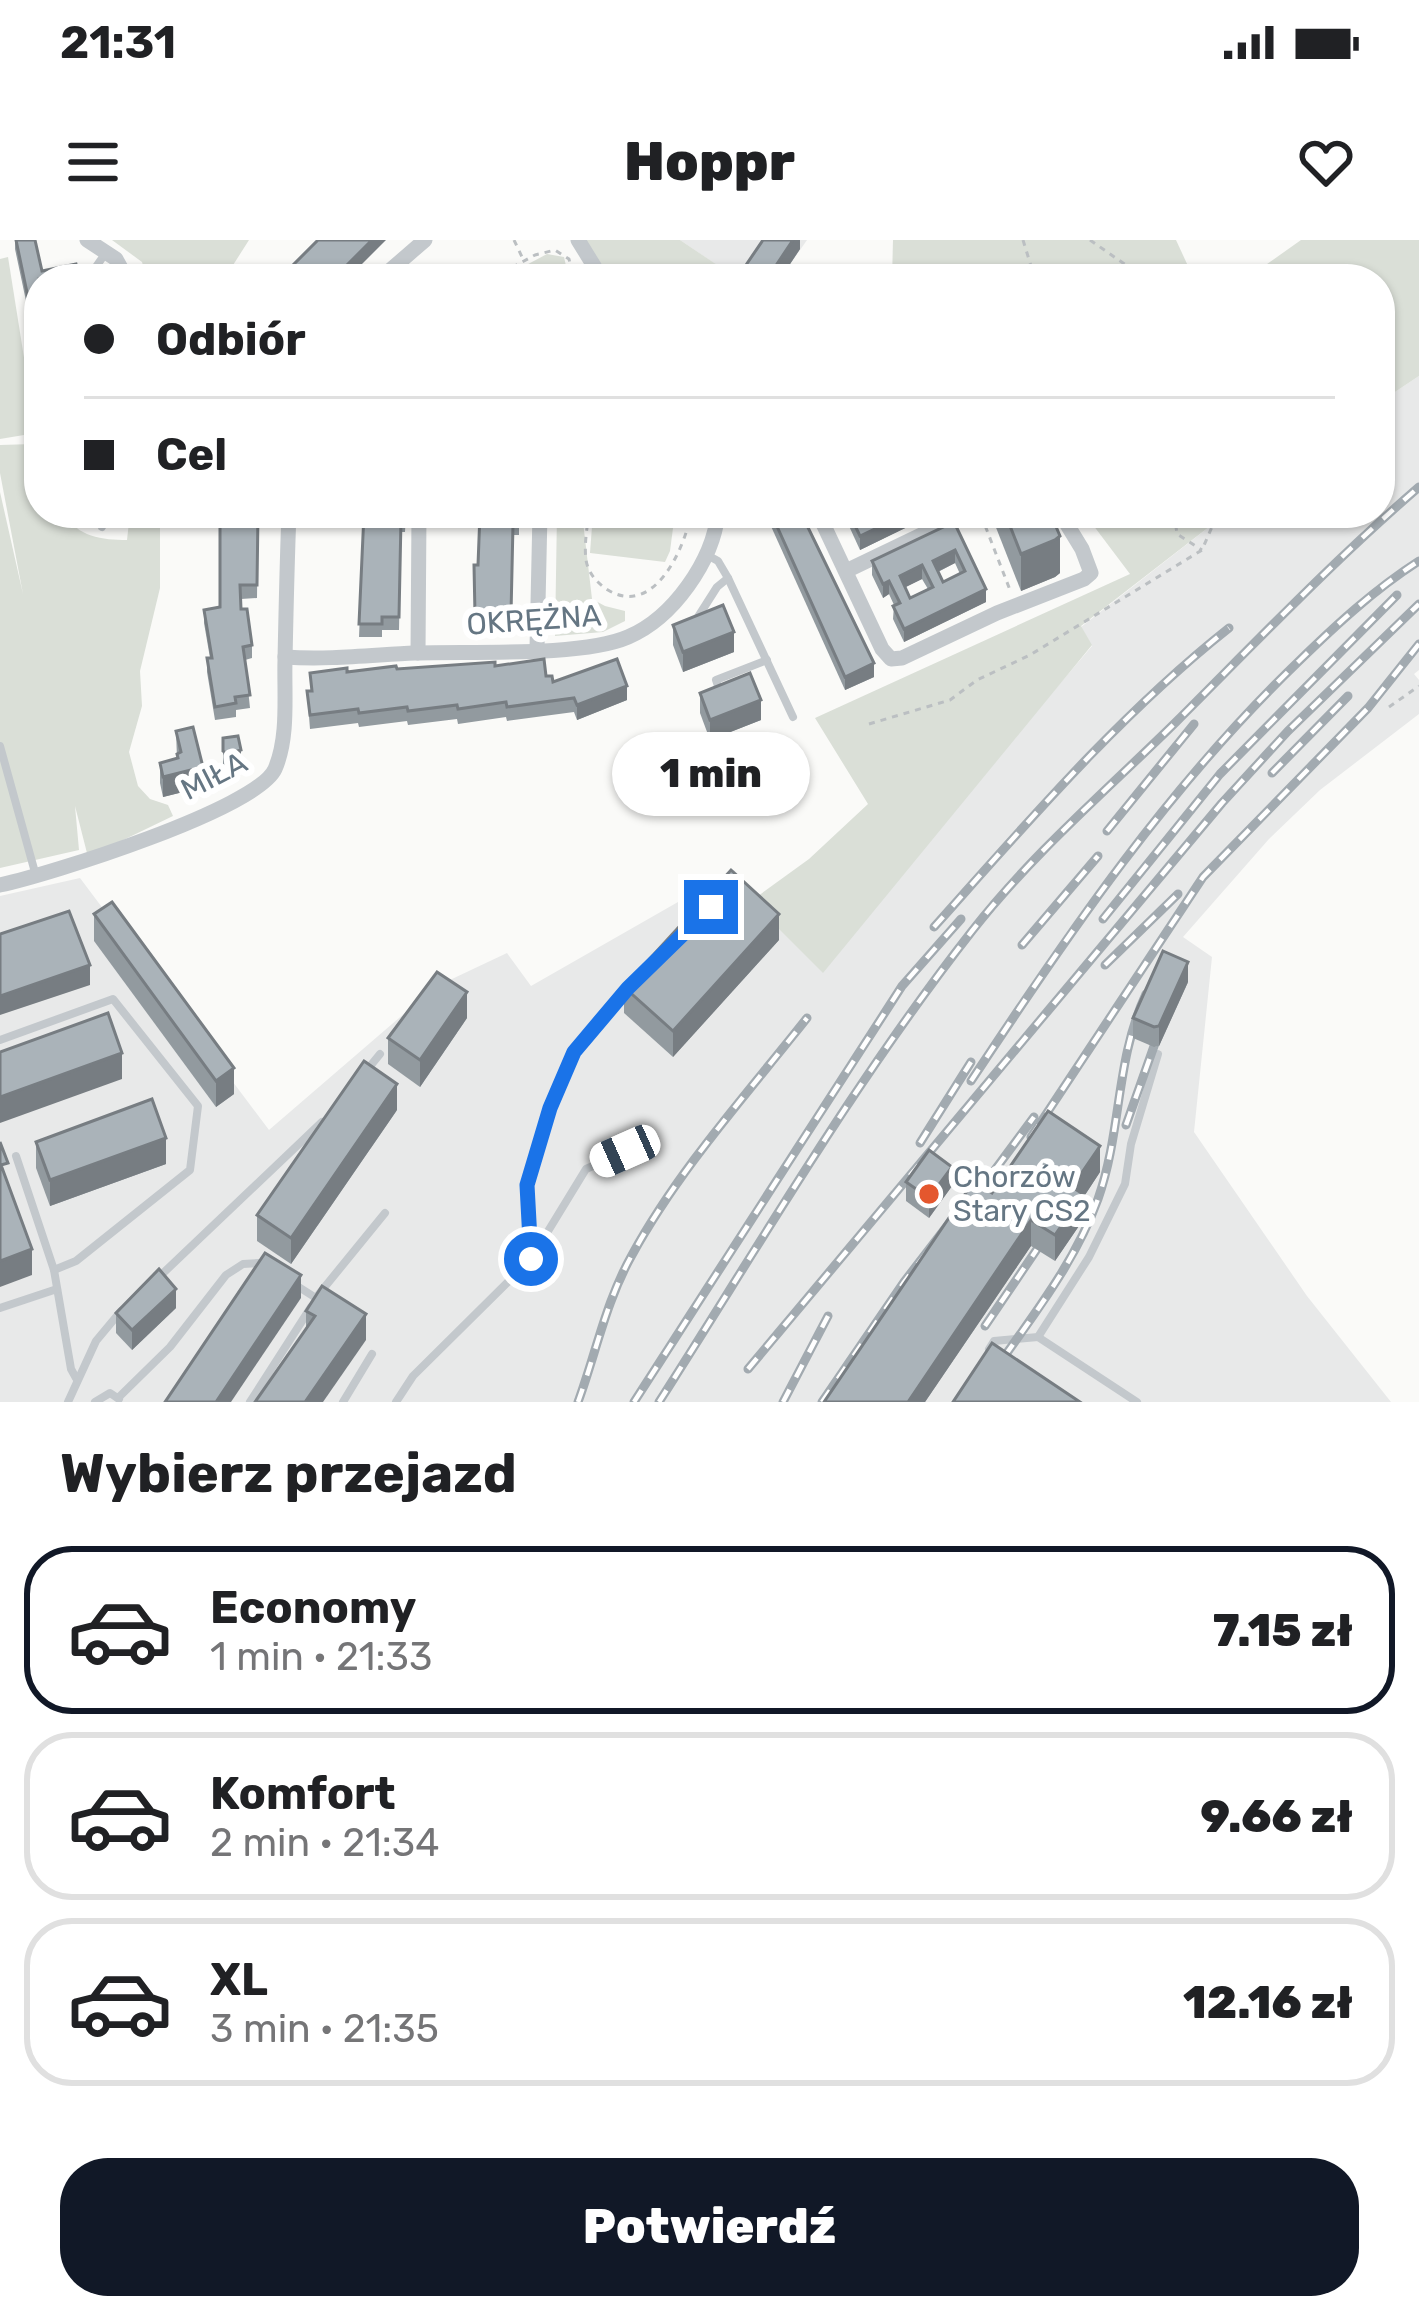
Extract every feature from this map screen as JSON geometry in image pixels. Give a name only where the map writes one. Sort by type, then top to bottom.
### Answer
[{"type":"street","points":[[87,240],[118,264]]},
{"type":"street","points":[[397,264],[425,240]]},
{"type":"street","name":"MIŁA","points":[[0,885],[37,878],[235,801],[263,785],[280,754],[289,528]]},
{"type":"street","points":[[418,653],[419,528]]},
{"type":"street","points":[[537,649],[540,528]]},
{"type":"street","name":"OKRĘŻNA","points":[[285,657],[602,646],[639,632],[673,604],[706,554],[714,528]]},
{"type":"street","points":[[825,528],[881,649],[891,659],[1091,573],[1069,528]]},
{"type":"street","points":[[846,571],[936,528]]},
{"type":"lane","points":[[98,264],[106,253]]},
{"type":"lane","points":[[706,554],[718,561],[728,578],[794,717]]},
{"type":"lane","points":[[693,625],[717,586],[728,578]]},
{"type":"lane","points":[[722,695],[716,680],[767,660]]},
{"type":"lane","points":[[0,746],[37,878]]},
{"type":"lane","points":[[531,1259],[527,1185],[550,1108],[574,1052],[628,988]]},
{"type":"lane","points":[[0,1040],[113,999],[198,1106],[190,1170],[76,1261],[54,1270]]},
{"type":"lane","points":[[366,1071],[380,1054]]},
{"type":"lane","points":[[1038,1336],[1089,1257],[1125,1184],[1131,1144],[1158,1054]]},
{"type":"lane","points":[[143,1291],[308,1138],[337,1105]]},
{"type":"lane","points":[[396,1402],[413,1376],[531,1259],[586,1169],[625,1151]]},
{"type":"lane","points":[[16,1156],[54,1270],[76,1378]]},
{"type":"lane","points":[[250,1402],[316,1298],[386,1214]]},
{"type":"lane","points":[[95,1402],[110,1393],[119,1400],[170,1347],[226,1275],[243,1264],[259,1263],[316,1298]]},
{"type":"lane","points":[[0,1309],[57,1289]]},
{"type":"lane","points":[[68,1402],[96,1341],[127,1306]]},
{"type":"lane","points":[[978,1365],[994,1341],[1038,1336],[1137,1402]]},
{"type":"lane","points":[[343,1402],[372,1354]]},
{"type":"path","points":[[514,240],[524,260]]},
{"type":"path","points":[[1090,240],[1124,264]]},
{"type":"path","points":[[517,264],[544,251],[560,251],[571,264]]},
{"type":"path","points":[[588,528],[590,573],[612,593],[625,596],[640,595],[661,580],[687,528]]},
{"type":"path","points":[[987,528],[1017,607]]},
{"type":"path","points":[[1176,528],[1177,534],[1202,550]]},
{"type":"path","points":[[869,724],[950,700],[977,680],[1030,656],[1202,550],[1212,528]]},
{"type":"path","points":[[1388,707],[1419,686]]},
{"type":"shaded area","points":[[112,240],[249,240],[234,264],[142,262]]},
{"type":"shaded area","points":[[585,240],[680,240],[716,264],[600,264]]},
{"type":"shaded area","points":[[680,240],[807,240],[790,264],[715,264]]},
{"type":"shaded area","points":[[893,240],[1176,240],[1187,264],[892,264]]},
{"type":"shaded area","points":[[1301,240],[1419,240],[1419,376],[1395,392],[1395,264],[1267,264]]},
{"type":"shaded area","points":[[547,254],[564,257],[566,264],[528,264]]},
{"type":"shaded area","points":[[8,257],[24,358],[24,435],[0,439],[0,259]]},
{"type":"shaded area","points":[[1419,376],[1419,670],[1414,674],[1419,680],[1419,714],[1320,790],[1269,839],[1183,937],[1212,957],[1194,1132],[1307,1296],[1391,1402],[0,1402],[0,896],[80,878],[269,1130],[435,987],[507,953],[531,986],[734,870],[821,964],[1092,646],[1081,627],[1208,528],[1395,528],[1395,392]]},
{"type":"shaded area","points":[[24,444],[24,528],[77,528],[100,538],[127,540],[128,528],[160,528],[160,588],[140,671],[142,706],[129,752],[138,786],[150,799],[168,805],[173,816],[88,857],[75,806],[79,850],[0,868],[0,492],[23,594],[0,473],[0,445]]},
{"type":"shaded area","points":[[557,528],[584,528],[592,599],[625,611],[625,621],[603,632],[555,636]]},
{"type":"shaded area","points":[[592,528],[673,528],[665,562],[590,553]]},
{"type":"shaded area","points":[[1095,528],[1208,528],[1081,626],[1092,645],[823,973],[772,922],[758,896],[809,859],[868,804],[815,718],[1130,574]]},
{"type":"building","points":[[16,240],[35,240],[40,264],[24,264],[24,278]]},
{"type":"building","points":[[318,240],[372,240],[348,264],[294,264]]},
{"type":"building","points":[[763,240],[793,240],[777,264],[747,264]]},
{"type":"building","points":[[220,528],[258,528],[257,585],[240,585],[241,609],[247,609],[252,645],[243,647],[250,695],[215,707],[204,610],[220,607]]},
{"type":"building","points":[[363,528],[401,528],[399,617],[382,617],[382,624],[359,624]]},
{"type":"building","points":[[479,528],[513,528],[511,614],[475,615],[474,565],[478,565]]},
{"type":"building","points":[[778,528],[808,528],[874,663],[845,677]]},
{"type":"building","points":[[941,528],[957,528],[986,589],[904,629],[893,606],[900,603],[889,581],[883,584],[872,561]],"holes":[[[955,550],[965,571],[943,582],[933,561]],[[922,565],[933,587],[910,598],[900,576]]]},
{"type":"building","points":[[1011,528],[1057,528],[1060,536],[1055,540],[1021,554]]},
{"type":"building","points":[[723,605],[734,632],[683,652],[673,625]]},
{"type":"building","points":[[544,659],[546,676],[552,676],[553,682],[617,659],[627,686],[577,705],[574,698],[507,707],[506,702],[458,709],[457,705],[408,711],[407,707],[310,715],[310,673],[495,662],[495,666]]},
{"type":"building","points":[[750,673],[761,700],[710,720],[700,693]]},
{"type":"building","points":[[193,727],[203,767],[163,777],[160,763],[178,758],[181,752],[176,731]]},
{"type":"building","points":[[238,736],[241,750],[223,751],[223,738]]},
{"type":"building","points":[[731,870],[779,914],[673,1031],[624,987]]},
{"type":"building","points":[[112,902],[234,1068],[216,1081],[94,914]]},
{"type":"building","points":[[69,911],[90,965],[0,996],[0,934]]},
{"type":"building","points":[[1163,951],[1188,962],[1159,1026],[1154,1027],[1133,1018]]},
{"type":"building","points":[[437,972],[467,992],[420,1060],[388,1038]]},
{"type":"building","points":[[108,1013],[122,1053],[0,1097],[0,1052]]},
{"type":"building","points":[[364,1061],[397,1084],[291,1238],[257,1215]]},
{"type":"building","points":[[152,1099],[166,1138],[50,1180],[36,1142]]},
{"type":"building","points":[[1048,1111],[1100,1146],[1072,1187],[1083,1194],[1055,1235],[1031,1220],[908,1402],[824,1402],[974,1181],[992,1193]]},
{"type":"building","points":[[0,1142],[8,1163],[1,1165],[32,1249],[0,1261]]},
{"type":"building","points":[[929,1150],[952,1167],[929,1198],[906,1182]]},
{"type":"building","points":[[265,1253],[301,1275],[216,1402],[165,1402]]},
{"type":"building","points":[[159,1269],[176,1289],[132,1330],[116,1313]]},
{"type":"building","points":[[322,1286],[366,1314],[305,1402],[255,1402],[315,1316],[306,1311]]},
{"type":"building","points":[[992,1343],[1080,1402],[953,1402]]},
{"type":"railway","points":[[1395,508],[1419,487]]},
{"type":"railway","points":[[659,1402],[849,1103],[972,931],[1045,849],[1373,528]]},
{"type":"railway","points":[[971,1081],[1084,915],[1207,758],[1327,634],[1419,561]]},
{"type":"railway","points":[[1103,919],[1220,774],[1397,595]]},
{"type":"railway","points":[[748,1369],[1222,803],[1288,731],[1419,604]]},
{"type":"railway","points":[[934,927],[1112,733],[1229,628]]},
{"type":"railway","points":[[1031,1137],[1203,877],[1368,708],[1419,644]]},
{"type":"railway","points":[[1272,773],[1348,696]]},
{"type":"railway","points":[[1107,831],[1194,724]]},
{"type":"railway","points":[[1022,945],[1098,856]]},
{"type":"railway","points":[[1105,965],[1178,894]]},
{"type":"railway","points":[[634,1402],[902,986],[961,919]]},
{"type":"railway","points":[[973,1402],[1058,1279],[1087,1227],[1106,1173],[1129,1045],[1146,994]]},
{"type":"railway","points":[[578,1402],[615,1290],[651,1223],[807,1018]]},
{"type":"railway","points":[[1126,1125],[1164,1018]]},
{"type":"railway","points":[[920,1143],[971,1062]]},
{"type":"railway","points":[[963,1213],[1034,1117]]},
{"type":"railway","points":[[822,1402],[957,1213]]},
{"type":"railway","points":[[985,1326],[1054,1224]]},
{"type":"railway","points":[[783,1402],[828,1316]]},
{"type":"place","name":"Chorzów Stary CS2","points":[[929,1194]]},
{"type":"route","points":[[531,1259],[527,1185],[550,1108],[574,1052],[628,988],[711,907]]}]
